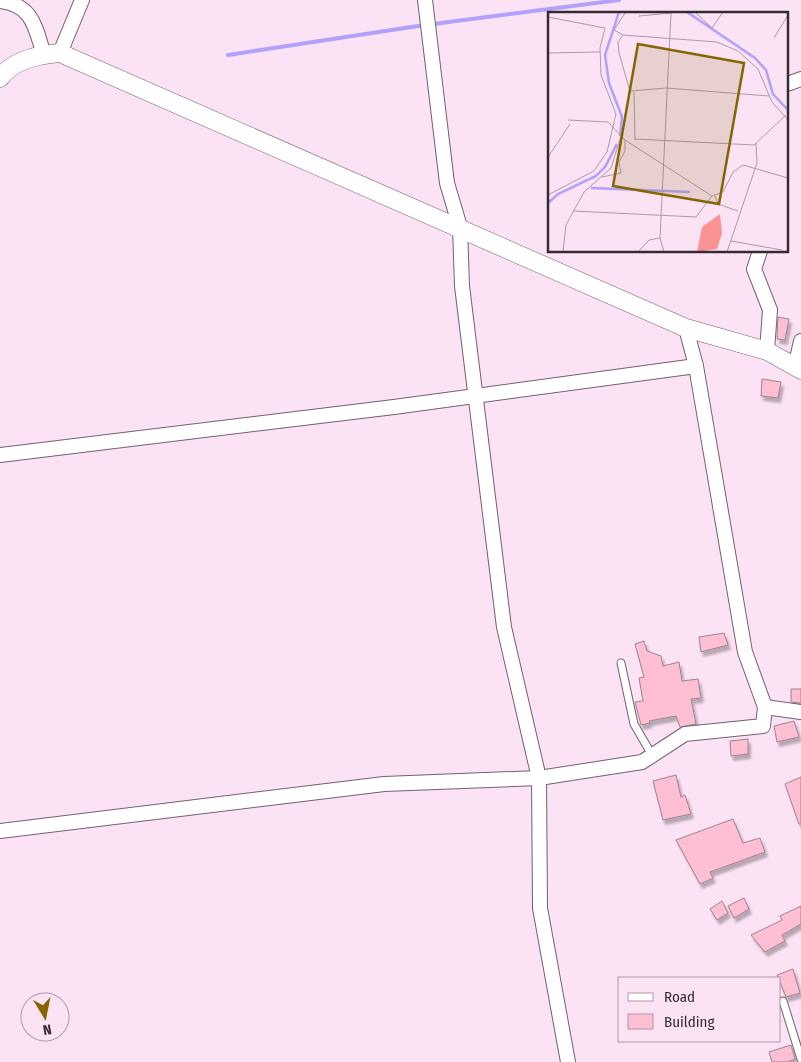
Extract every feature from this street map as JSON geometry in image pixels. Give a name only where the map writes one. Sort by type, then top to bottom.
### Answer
[{"type":"street","points":[[52,54],[82,0]]},
{"type":"street","points":[[426,0],[447,183],[460,228],[462,286],[477,394],[504,626],[539,778],[540,908],[568,1062]]},
{"type":"street","points":[[0,1],[13,3],[32,17],[52,54]]},
{"type":"street","points":[[0,78],[20,62],[34,56],[52,54],[460,228],[686,328],[767,351],[801,368]]},
{"type":"street","points":[[788,84],[801,79]]},
{"type":"street","points":[[760,252],[754,269],[770,310],[767,351]]},
{"type":"street","points":[[0,831],[384,784],[539,778],[642,762],[685,734],[763,726],[765,707],[745,652],[696,366],[686,328]]},
{"type":"street","points":[[801,341],[797,359],[801,368]]},
{"type":"street","points":[[0,454],[394,407],[477,394],[696,366]]},
{"type":"street","points":[[765,707],[801,712]]},
{"type":"lane","points":[[621,663],[634,724],[652,755]]},
{"type":"lane","points":[[783,1001],[801,1059]]},
{"type":"building","points":[[778,317],[789,319],[785,340],[777,339]]},
{"type":"building","points":[[762,379],[781,382],[778,398],[761,396]]},
{"type":"building","points":[[724,633],[728,645],[701,652],[699,637]]},
{"type":"building","points":[[644,641],[647,651],[661,656],[663,666],[679,662],[682,681],[698,679],[701,698],[691,699],[696,724],[680,727],[676,716],[649,721],[650,723],[641,725],[635,702],[643,701],[639,678],[644,677],[635,644]]},
{"type":"building","points":[[791,689],[801,689],[801,703],[791,702]]},
{"type":"building","points":[[794,721],[799,737],[777,742],[774,726]]},
{"type":"building","points":[[748,739],[748,754],[731,756],[730,741]]},
{"type":"building","points":[[676,775],[681,797],[685,795],[691,814],[663,820],[653,781]]},
{"type":"building","points":[[801,777],[801,824],[799,824],[785,784]]},
{"type":"building","points":[[733,819],[743,843],[760,838],[765,852],[710,872],[713,878],[700,884],[676,840]]},
{"type":"building","points":[[744,898],[749,909],[734,918],[728,906]]},
{"type":"building","points":[[722,901],[728,913],[717,920],[710,909]]},
{"type":"building","points":[[801,906],[801,924],[782,935],[785,941],[765,952],[751,935],[782,920],[780,916]]},
{"type":"building","points":[[793,969],[800,993],[786,997],[781,985],[781,977],[777,975]]},
{"type":"building","points":[[791,1045],[795,1059],[787,1062],[772,1062],[769,1052]]},
{"type":"waterway","points":[[228,55],[418,26],[619,0]]}]
